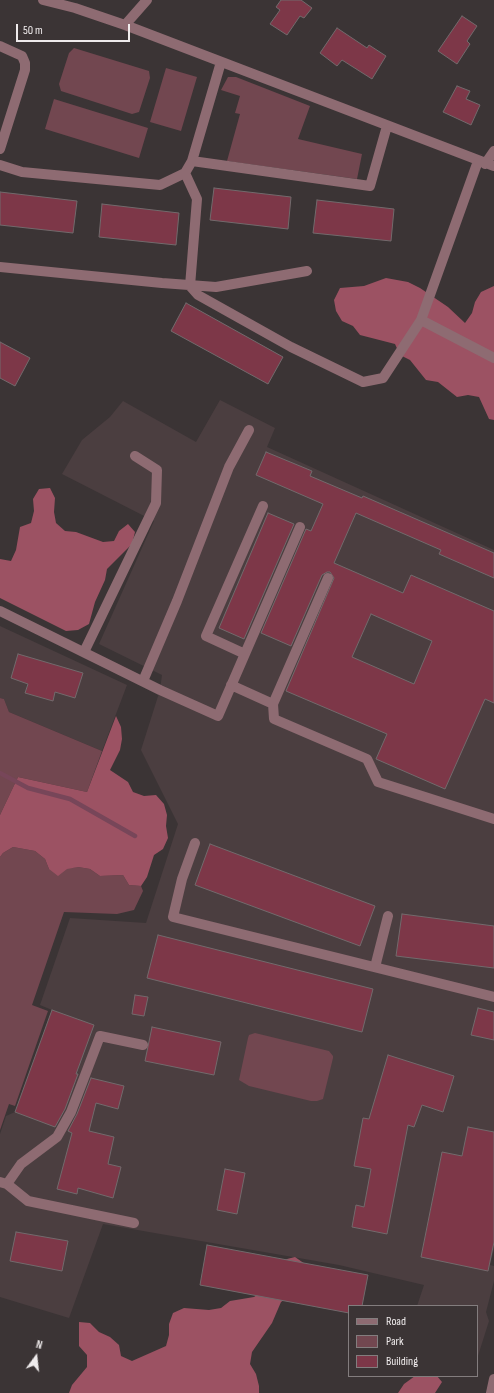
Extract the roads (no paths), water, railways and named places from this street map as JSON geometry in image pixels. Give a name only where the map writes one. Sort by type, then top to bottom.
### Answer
[{"type":"street","points":[[43,0],[75,8],[125,25],[486,164]]},
{"type":"street","points":[[125,25],[147,0]]},
{"type":"street","points":[[0,46],[22,56],[25,63],[25,70],[0,149]]},
{"type":"street","points":[[0,166],[27,173],[160,185],[185,172],[192,161],[221,62]]},
{"type":"street","points":[[192,161],[370,186],[387,126]]},
{"type":"street","points":[[185,172],[197,199],[190,286],[198,296],[291,347],[363,382],[383,378],[421,320],[486,164],[494,151]]},
{"type":"street","points":[[0,267],[190,286],[216,287],[307,271]]},
{"type":"street","points":[[421,320],[494,358]]},
{"type":"street","points":[[143,681],[177,602],[229,467],[249,430]]},
{"type":"street","points":[[84,652],[156,503],[157,470],[135,456]]},
{"type":"street","points":[[245,654],[206,636],[263,506]]},
{"type":"street","points":[[0,611],[160,690],[218,716],[300,527]]},
{"type":"street","points":[[328,578],[273,704],[274,719],[367,759],[378,782],[494,819]]},
{"type":"street","points":[[231,685],[273,704]]},
{"type":"street","points":[[195,843],[182,879],[172,917],[494,997]]},
{"type":"street","points":[[374,967],[388,916]]},
{"type":"street","points":[[134,1223],[28,1201],[3,1183],[21,1164],[57,1137],[71,1112],[100,1036],[143,1045]]},
{"type":"street","points":[[492,1393],[494,1379]]},
{"type":"waterway","points":[[0,773],[28,788],[70,799],[135,836]]}]
